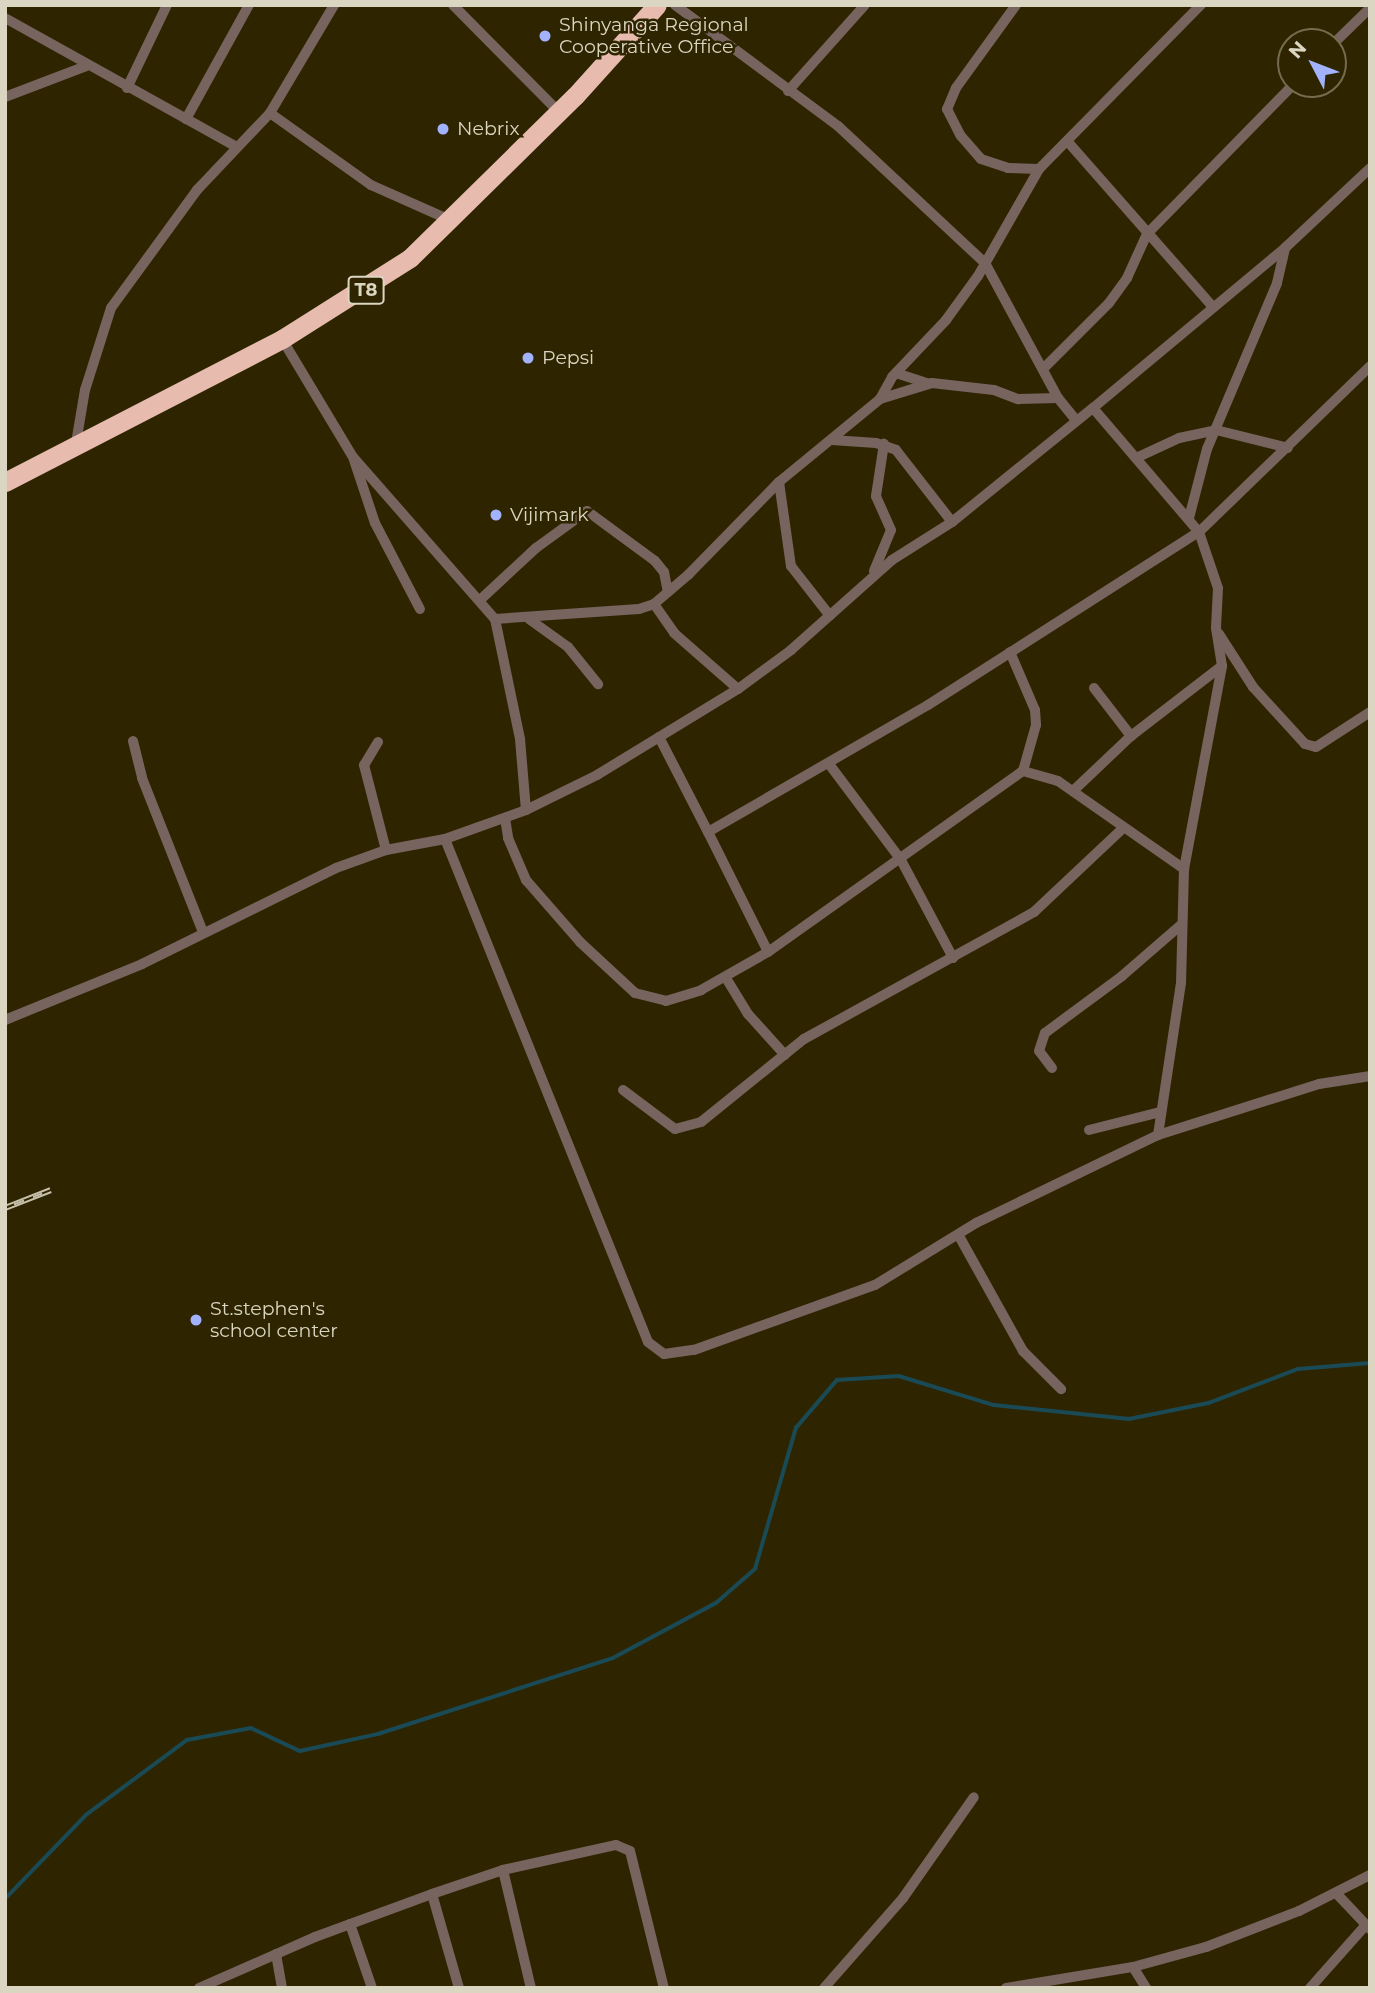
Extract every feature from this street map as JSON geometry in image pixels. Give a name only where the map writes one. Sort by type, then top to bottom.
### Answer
[{"type":"highway","name":"T8","points":[[5,482],[282,339],[366,290],[410,258],[559,112],[657,5]]},
{"type":"street","points":[[127,88],[167,5]]},
{"type":"street","points":[[187,119],[249,5]]},
{"type":"street","points":[[76,443],[85,390],[111,308],[158,237],[270,113],[334,5]]},
{"type":"street","points":[[453,5],[559,112]]},
{"type":"street","points":[[676,5],[854,140],[985,263],[1058,398],[1076,421]]},
{"type":"street","points":[[788,91],[865,5]]},
{"type":"street","points":[[1016,5],[956,88],[947,109],[961,136],[981,159],[1007,168],[1040,169]]},
{"type":"street","points":[[495,620],[529,619],[654,604],[668,592],[779,482],[880,399],[896,373],[946,320],[985,263],[1040,169],[1200,5]]},
{"type":"street","points":[[1347,30],[1370,8]]},
{"type":"street","points":[[7,22],[237,147]]},
{"type":"street","points":[[5,97],[86,66]]},
{"type":"street","points":[[1043,369],[1110,303],[1127,278],[1147,234],[1280,98]]},
{"type":"street","points":[[270,113],[371,185],[451,220]]},
{"type":"street","points":[[1068,142],[1213,307]]},
{"type":"street","points":[[5,1020],[142,964],[336,868],[386,850],[445,839],[526,810],[597,775],[738,689],[830,616],[869,580],[952,522],[1093,408],[1286,247],[1370,168]]},
{"type":"street","points":[[1189,518],[1216,430],[1277,283],[1286,247]]},
{"type":"street","points":[[282,339],[353,457],[495,620],[520,738],[526,810]]},
{"type":"street","points":[[708,832],[829,764],[1199,531],[1370,366]]},
{"type":"street","points":[[896,373],[927,383],[977,387],[1018,399],[1058,398]]},
{"type":"street","points":[[880,399],[927,383]]},
{"type":"street","points":[[1093,408],[1199,531],[1218,588],[1216,628],[1222,666],[1184,869],[1181,983],[1158,1135]]},
{"type":"street","points":[[1136,458],[1179,438],[1216,430],[1288,448]]},
{"type":"street","points":[[832,440],[884,444],[897,450],[952,522]]},
{"type":"street","points":[[869,580],[891,530],[876,496],[884,444]]},
{"type":"street","points":[[353,457],[358,483],[375,523],[420,608]]},
{"type":"street","points":[[779,482],[791,566],[830,616]]},
{"type":"street","points":[[480,600],[536,548],[586,511],[655,561],[664,572],[668,592]]},
{"type":"street","points":[[654,604],[674,633],[738,689]]},
{"type":"street","points":[[529,619],[568,647],[598,684]]},
{"type":"street","points":[[1216,628],[1253,687],[1305,744],[1316,747],[1370,712]]},
{"type":"street","points":[[505,818],[508,838],[526,880],[580,942],[635,993],[666,1001],[726,978],[768,952],[1023,771],[1034,734],[1035,710],[1010,652]]},
{"type":"street","points":[[1073,791],[1131,736],[1222,666]]},
{"type":"street","points":[[1094,688],[1131,736]]},
{"type":"street","points":[[659,737],[768,952]]},
{"type":"street","points":[[133,741],[142,778],[203,932]]},
{"type":"street","points":[[378,742],[364,765],[386,850]]},
{"type":"street","points":[[829,764],[901,860],[953,958]]},
{"type":"street","points":[[1023,771],[1049,777],[1073,791],[1184,869]]},
{"type":"street","points":[[623,1090],[667,1124],[685,1128],[725,1105],[804,1039],[1034,912],[1123,828]]},
{"type":"street","points":[[445,839],[648,1342],[664,1353],[694,1350],[766,1321],[821,1308],[892,1277],[1013,1204],[1158,1135],[1319,1084],[1370,1076]]},
{"type":"street","points":[[1052,1068],[1040,1051],[1045,1033],[1122,976],[1182,924]]},
{"type":"street","points":[[726,978],[748,1014],[785,1055]]},
{"type":"street","points":[[1089,1130],[1160,1112]]},
{"type":"street","points":[[959,1236],[1023,1351],[1060,1389]]},
{"type":"street","points":[[824,1988],[904,1898],[974,1797]]},
{"type":"street","points":[[200,1988],[350,1924],[503,1870],[607,1846],[626,1846],[664,1988]]},
{"type":"street","points":[[503,1870],[531,1988]]},
{"type":"street","points":[[1006,1988],[1133,1967],[1227,1940],[1336,1893],[1370,1875]]},
{"type":"street","points":[[1310,1988],[1368,1927],[1336,1893]]},
{"type":"street","points":[[432,1894],[459,1988]]},
{"type":"street","points":[[350,1924],[372,1988]]},
{"type":"street","points":[[276,1954],[282,1988]]},
{"type":"street","points":[[1133,1967],[1146,1988]]},
{"type":"street","points":[[1066,1988],[1079,1977]]},
{"type":"waterway","points":[[5,1899],[86,1815],[187,1740],[251,1728],[300,1751],[378,1734],[613,1658],[716,1603],[755,1569],[796,1428],[837,1380],[899,1376],[994,1405],[1129,1419],[1209,1403],[1298,1369],[1370,1363]]},
{"type":"railway","points":[[5,1208],[51,1190]]},
{"type":"place","name":"Shinyanga Regional Cooperative Office","points":[[545,36]]},
{"type":"place","name":"Nebrix","points":[[443,129]]},
{"type":"place","name":"Pepsi","points":[[528,358]]},
{"type":"place","name":"Vijimark","points":[[496,515]]},
{"type":"place","name":"St.stephen's school center","points":[[196,1320]]}]
